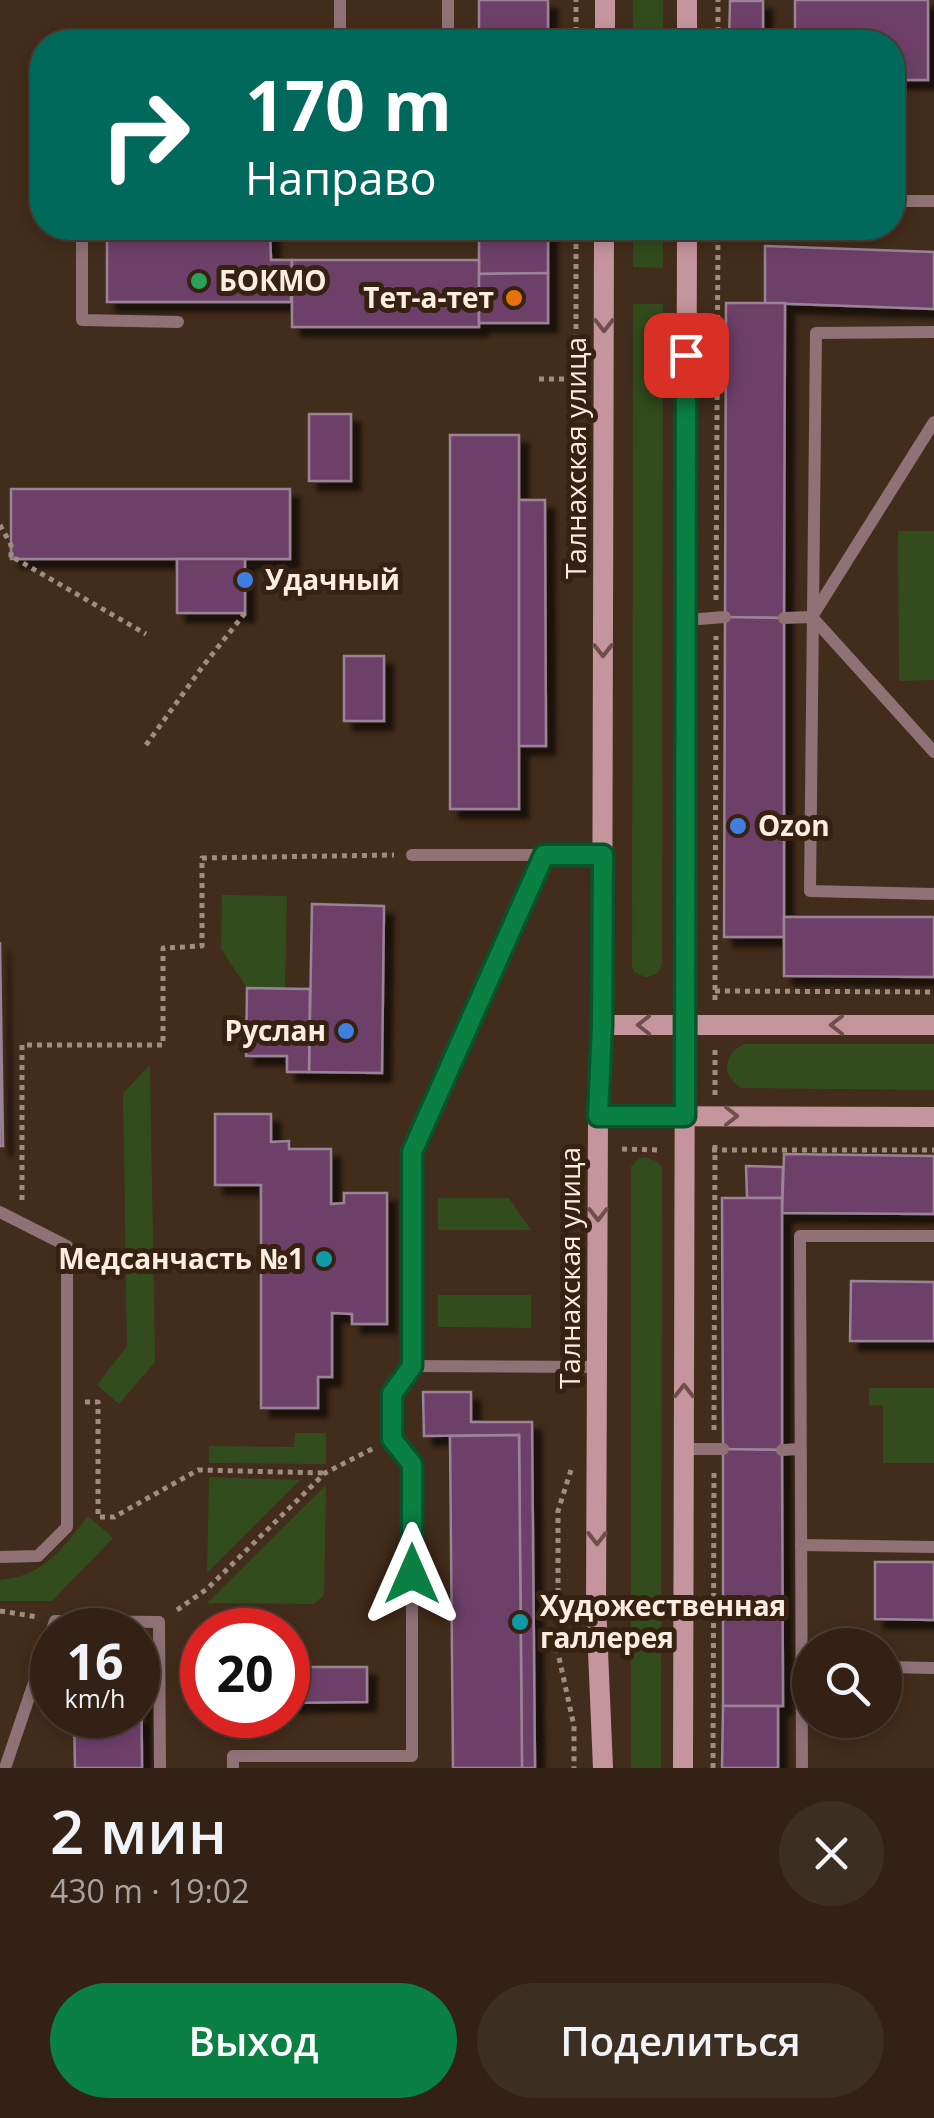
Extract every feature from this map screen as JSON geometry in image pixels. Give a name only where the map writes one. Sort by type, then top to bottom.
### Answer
[{"type":"street","points":[[605,0],[605,30]]},
{"type":"street","points":[[687,0],[687,30]]},
{"type":"street","name":"Талнахская улица","points":[[604,240],[596,1604],[604,1768]]},
{"type":"street","points":[[683,1768],[687,240]]},
{"type":"street","points":[[602,1025],[934,1025]]},
{"type":"street","points":[[598,1116],[934,1116]]},
{"type":"lane","points":[[340,0],[340,30]]},
{"type":"lane","points":[[448,0],[448,30]]},
{"type":"lane","points":[[905,201],[934,201]]},
{"type":"lane","points":[[82,240],[82,320],[178,322]]},
{"type":"lane","points":[[934,332],[816,333],[810,891],[934,894]]},
{"type":"lane","points":[[812,617],[934,422]]},
{"type":"lane","points":[[686,620],[725,617]]},
{"type":"lane","points":[[784,618],[812,617],[934,752]]},
{"type":"lane","points":[[412,855],[603,855]]},
{"type":"lane","points":[[233,1768],[233,1756],[412,1756],[412,1464],[392,1439],[392,1394],[412,1366],[412,1152],[544,855]]},
{"type":"lane","points":[[0,1212],[67,1246],[67,1527],[38,1556],[0,1556]]},
{"type":"lane","points":[[804,1628],[800,1236],[934,1236]]},
{"type":"lane","points":[[412,1366],[597,1367]]},
{"type":"lane","points":[[684,1449],[722,1449]]},
{"type":"lane","points":[[782,1450],[800,1449]]},
{"type":"lane","points":[[801,1545],[934,1547]]},
{"type":"lane","points":[[902,1668],[934,1668]]},
{"type":"lane","points":[[5,1768],[30,1695]]},
{"type":"lane","points":[[160,1738],[160,1768]]},
{"type":"lane","points":[[802,1768],[803,1738]]},
{"type":"path","points":[[576,0],[576,30]]},
{"type":"path","points":[[718,0],[718,30]]},
{"type":"path","points":[[576,240],[576,379]]},
{"type":"path","points":[[539,379],[604,378]]},
{"type":"path","points":[[0,525],[10,545],[11,559],[146,634]]},
{"type":"path","points":[[146,744],[245,613]]},
{"type":"path","points":[[22,1223],[22,1045],[163,1046],[163,948],[202,946],[202,858],[412,855]]},
{"type":"path","points":[[715,1150],[715,992],[934,992]]},
{"type":"path","points":[[598,1149],[934,1150]]},
{"type":"path","points":[[98,1402],[98,1517],[114,1517],[198,1470],[325,1474]]},
{"type":"path","points":[[160,1621],[206,1589],[325,1474],[392,1439]]},
{"type":"path","points":[[574,1458],[558,1511],[558,1653],[574,1726],[574,1768]]},
{"type":"path","points":[[0,1611],[9,1611]]},
{"type":"green space","points":[[633,0],[663,0],[663,30],[633,30]]},
{"type":"green space","points":[[633,240],[663,240],[663,268],[633,267]]},
{"type":"green space","points":[[633,304],[663,304],[662,962],[657,973],[645,977],[634,972],[632,966]]},
{"type":"green space","points":[[898,531],[934,531],[934,680],[899,681]]},
{"type":"green space","points":[[222,895],[287,896],[285,988],[247,988],[221,949]]},
{"type":"green space","points":[[744,1044],[934,1044],[934,1090],[741,1088],[730,1077],[727,1065],[732,1053]]},
{"type":"green space","points":[[150,1065],[155,1362],[119,1404],[97,1385],[127,1346],[123,1093]]},
{"type":"green space","points":[[646,1157],[662,1167],[661,1768],[631,1768],[631,1167]]},
{"type":"green space","points":[[438,1198],[509,1198],[531,1230],[438,1230]]},
{"type":"green space","points":[[438,1295],[531,1295],[531,1328],[438,1327]]},
{"type":"green space","points":[[869,1388],[934,1388],[934,1463],[883,1463],[883,1406],[869,1405]]},
{"type":"green space","points":[[295,1433],[326,1433],[326,1464],[209,1463],[209,1446],[294,1447]]},
{"type":"green space","points":[[209,1477],[300,1480],[207,1573]]},
{"type":"green space","points":[[326,1485],[324,1595],[314,1604],[207,1603]]},
{"type":"green space","points":[[88,1516],[113,1538],[52,1601],[0,1601],[0,1580],[29,1573],[51,1559]]},
{"type":"building","points":[[479,0],[548,0],[548,30],[479,30]]},
{"type":"building","points":[[795,0],[928,0],[928,80],[905,80],[905,30],[795,30]]},
{"type":"building","points":[[730,1],[763,1],[763,30],[729,30]]},
{"type":"building","name":"БОКМО","points":[[107,240],[270,240],[271,260],[292,260],[291,302],[107,302]]},
{"type":"building","points":[[479,240],[548,240],[548,273],[479,274]]},
{"type":"building","points":[[765,246],[934,252],[934,309],[765,303]]},
{"type":"building","points":[[292,260],[479,260],[479,327],[292,327]]},
{"type":"building","points":[[548,273],[548,323],[479,323],[479,274]]},
{"type":"building","points":[[726,303],[785,303],[784,618],[725,617]]},
{"type":"building","points":[[309,414],[351,414],[351,481],[309,481]]},
{"type":"building","points":[[450,435],[519,435],[519,809],[450,809]]},
{"type":"building","points":[[11,489],[290,489],[290,559],[11,559]]},
{"type":"building","points":[[519,500],[545,500],[546,746],[519,746]]},
{"type":"building","points":[[177,559],[245,559],[245,613],[177,613]]},
{"type":"building","points":[[725,617],[784,618],[784,937],[724,937]]},
{"type":"building","points":[[344,656],[384,656],[384,721],[344,721]]},
{"type":"building","name":"Руслан","points":[[312,904],[384,906],[382,1073],[309,1072]]},
{"type":"building","points":[[784,917],[934,917],[934,977],[784,976]]},
{"type":"building","points":[[0,942],[3,1146],[0,1146]]},
{"type":"building","points":[[247,988],[310,989],[309,1072],[287,1072],[287,1056],[246,1056]]},
{"type":"building","name":"Медсанчасть №1","points":[[215,1114],[271,1114],[271,1142],[289,1141],[289,1149],[331,1149],[331,1204],[344,1203],[344,1193],[387,1193],[387,1324],[352,1324],[352,1314],[332,1313],[332,1377],[318,1377],[318,1408],[261,1408],[261,1185],[215,1185]]},
{"type":"building","points":[[784,1154],[934,1156],[934,1214],[782,1213]]},
{"type":"building","points":[[746,1166],[783,1167],[782,1198],[747,1198]]},
{"type":"building","points":[[722,1198],[782,1198],[782,1450],[723,1449]]},
{"type":"building","points":[[851,1281],[934,1282],[934,1341],[850,1341]]},
{"type":"building","points":[[423,1392],[471,1392],[471,1422],[532,1422],[535,1768],[522,1768],[519,1435],[424,1436]]},
{"type":"building","points":[[519,1435],[522,1768],[453,1768],[450,1436]]},
{"type":"building","points":[[723,1449],[782,1450],[783,1706],[723,1706]]},
{"type":"building","points":[[875,1562],[934,1562],[934,1620],[875,1619]]},
{"type":"building","points":[[310,1667],[367,1667],[367,1702],[310,1703]]},
{"type":"building","points":[[723,1706],[778,1706],[778,1768],[722,1768]]},
{"type":"building","points":[[74,1738],[142,1738],[142,1768],[75,1768]]},
{"type":"place","name":"БОКМО","points":[[199,281]]},
{"type":"place","name":"Тет-а-тет","points":[[514,298]]},
{"type":"place","name":"Удачный","points":[[245,580]]},
{"type":"place","name":"Ozon","points":[[738,826]]},
{"type":"place","name":"Руслан","points":[[346,1031]]},
{"type":"place","name":"Медсанчасть №1","points":[[324,1259]]},
{"type":"place","name":"Художественная галлерея","points":[[520,1622]]},
{"type":"route","points":[[412,1574],[412,1464],[392,1439],[392,1394],[412,1366],[412,1152],[544,855],[603,855],[598,1116],[685,1116],[686,355]]}]
